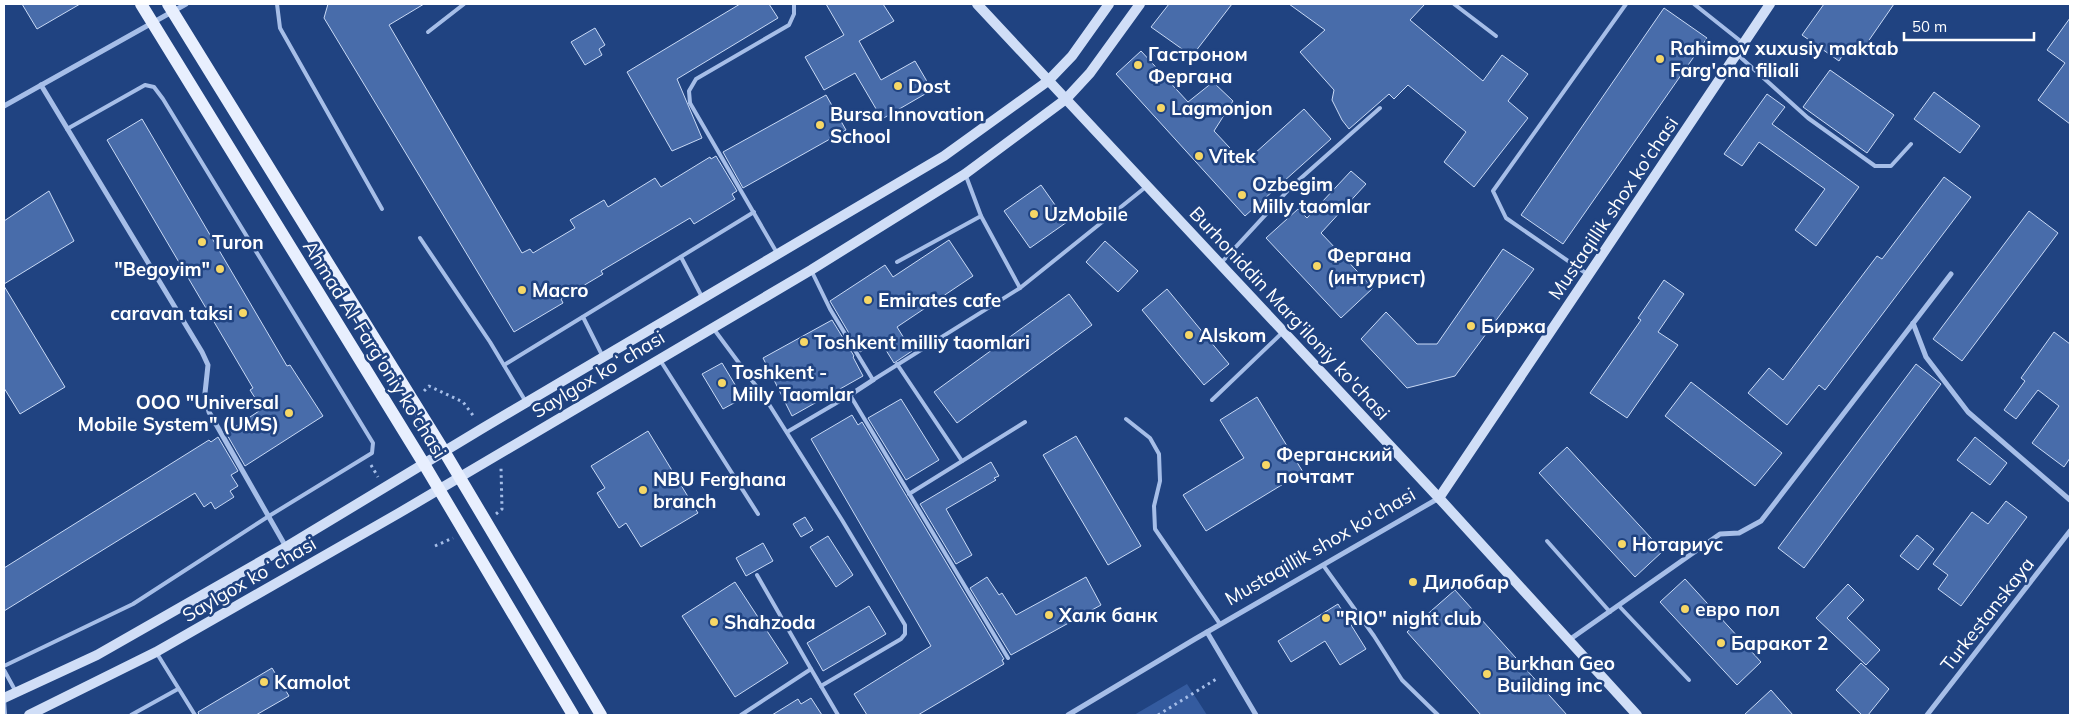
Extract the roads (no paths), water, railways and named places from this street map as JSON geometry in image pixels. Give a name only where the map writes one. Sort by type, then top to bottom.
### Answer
[{"type":"main road","name":"Ahmad Al-Farg'oniy ko'chasi","points":[[141,4],[424,464],[574,715]]},
{"type":"main road","name":"Burhoniddin Marg'iloniy ko'chasi","points":[[977,4],[1440,498],[1637,715]]},
{"type":"main road","name":"Saylgox koʻchasi","points":[[4,698],[97,655],[385,488],[526,402],[944,156],[1048,81],[1072,56],[1109,4]]},
{"type":"main road","name":"Saylgox koʻchasi","points":[[29,715],[156,652],[439,490],[659,358],[811,270],[965,174],[1066,99],[1090,73],[1140,4]]},
{"type":"main road","name":"Mustaqillik shox ko'chasi","points":[[1440,498],[1770,4]]},
{"type":"main road","name":"Ahmad Al-Farg'oniy ko'chasi","points":[[171,8],[444,451],[601,715]]},
{"type":"street","points":[[4,106],[153,24],[171,8],[186,4]]},
{"type":"street","points":[[40,85],[202,352],[208,365],[204,393],[209,412],[286,546]]},
{"type":"street","points":[[1569,640],[1720,534],[1739,533],[1762,521],[1951,274]]},
{"type":"street","points":[[1913,323],[1926,356],[1968,412],[2070,500]]},
{"type":"street","points":[[850,395],[873,380]]},
{"type":"street","name":"Mustaqillik shox ko'chasi","points":[[1068,715],[1220,624],[1440,498]]},
{"type":"street","name":"Turkestanskaya","points":[[1927,715],[2070,531]]},
{"type":"street","points":[[1207,632],[1256,715]]},
{"type":"lane","points":[[277,4],[280,28],[382,209]]},
{"type":"lane","points":[[428,32],[464,4]]},
{"type":"lane","points":[[778,255],[690,103],[690,91],[696,79],[789,25],[794,14],[794,4]]},
{"type":"lane","points":[[1454,4],[1496,36]]},
{"type":"lane","points":[[1589,276],[1506,218],[1493,191],[1626,4]]},
{"type":"lane","points":[[1694,4],[1743,44]]},
{"type":"lane","points":[[1736,54],[1808,118],[1875,166],[1891,166],[1911,144]]},
{"type":"lane","points":[[16,692],[4,668],[133,604],[269,516],[366,458],[372,453],[373,443],[163,98],[154,87],[145,85],[67,129]]},
{"type":"lane","points":[[1220,264],[1292,186],[1380,108]]},
{"type":"lane","points":[[965,174],[981,216],[1020,288]]},
{"type":"lane","points":[[811,270],[830,309],[873,380],[1020,288],[1147,186]]},
{"type":"lane","points":[[504,366],[754,212]]},
{"type":"lane","points":[[897,262],[981,216]]},
{"type":"lane","points":[[420,238],[526,402]]},
{"type":"lane","points":[[681,257],[703,298]]},
{"type":"lane","points":[[582,317],[603,357]]},
{"type":"lane","points":[[712,327],[765,398],[905,625],[905,634],[901,639],[820,686]]},
{"type":"lane","points":[[1212,400],[1283,332]]},
{"type":"lane","points":[[659,358],[758,514]]},
{"type":"lane","points":[[897,364],[962,462]]},
{"type":"lane","points":[[787,432],[850,395],[1008,658]]},
{"type":"lane","points":[[1126,419],[1150,438],[1159,454],[1160,481],[1154,506],[1156,529],[1220,624]]},
{"type":"lane","points":[[909,494],[1025,422]]},
{"type":"lane","points":[[1547,541],[1610,612]]},
{"type":"lane","points":[[1323,565],[1374,636],[1402,680],[1438,715]]},
{"type":"lane","points":[[757,576],[838,715]]},
{"type":"lane","points":[[1619,606],[1689,680]]},
{"type":"lane","points":[[156,652],[194,715]]},
{"type":"lane","points":[[741,715],[811,670]]},
{"type":"lane","points":[[131,715],[178,689]]},
{"type":"lane","points":[[4,698],[5,715]]},
{"type":"place","name":"Rahimov xuxusiy maktab Farg'ona filiali","points":[[1660,59]]},
{"type":"place","name":"Гастроном Фергана","points":[[1138,65]]},
{"type":"place","name":"Dost","points":[[898,86]]},
{"type":"place","name":"Lagmonjon","points":[[1161,108]]},
{"type":"place","name":"Bursa Innovation School","points":[[820,125]]},
{"type":"place","name":"Vitek","points":[[1199,156]]},
{"type":"place","name":"Ozbegim Milly taomlar","points":[[1242,195]]},
{"type":"place","name":"UzMobile","points":[[1034,214]]},
{"type":"place","name":"Turon","points":[[202,242]]},
{"type":"place","name":"Фергана (интурист)","points":[[1317,266]]},
{"type":"place","name":"\"Begoyim\"","points":[[220,269]]},
{"type":"place","name":"Macro","points":[[522,290]]},
{"type":"place","name":"Emirates cafe","points":[[868,300]]},
{"type":"place","name":"caravan taksi","points":[[243,313]]},
{"type":"place","name":"Биржа","points":[[1471,326]]},
{"type":"place","name":"Alskom","points":[[1189,335]]},
{"type":"place","name":"Toshkent milliy taomlari","points":[[804,342]]},
{"type":"place","name":"Toshkent - Milly Taomlar","points":[[722,383]]},
{"type":"place","name":"ООО \"Universal Mobile System\" (UMS)","points":[[289,413]]},
{"type":"place","name":"Ферганский почтамт","points":[[1266,465]]},
{"type":"place","name":"NBU Ferghana branch","points":[[643,490]]},
{"type":"place","name":"Нотариус","points":[[1622,544]]},
{"type":"place","name":"Дилобар","points":[[1413,582]]},
{"type":"place","name":"евро пол","points":[[1685,609]]},
{"type":"place","name":"Халк банк","points":[[1049,615]]},
{"type":"place","name":"\"RIO\" night club","points":[[1326,618]]},
{"type":"place","name":"Shahzoda","points":[[714,622]]},
{"type":"place","name":"Баракот 2","points":[[1721,643]]},
{"type":"place","name":"Burkhan Geo Building inc","points":[[1487,674]]},
{"type":"place","name":"Kamolot","points":[[264,682]]}]
